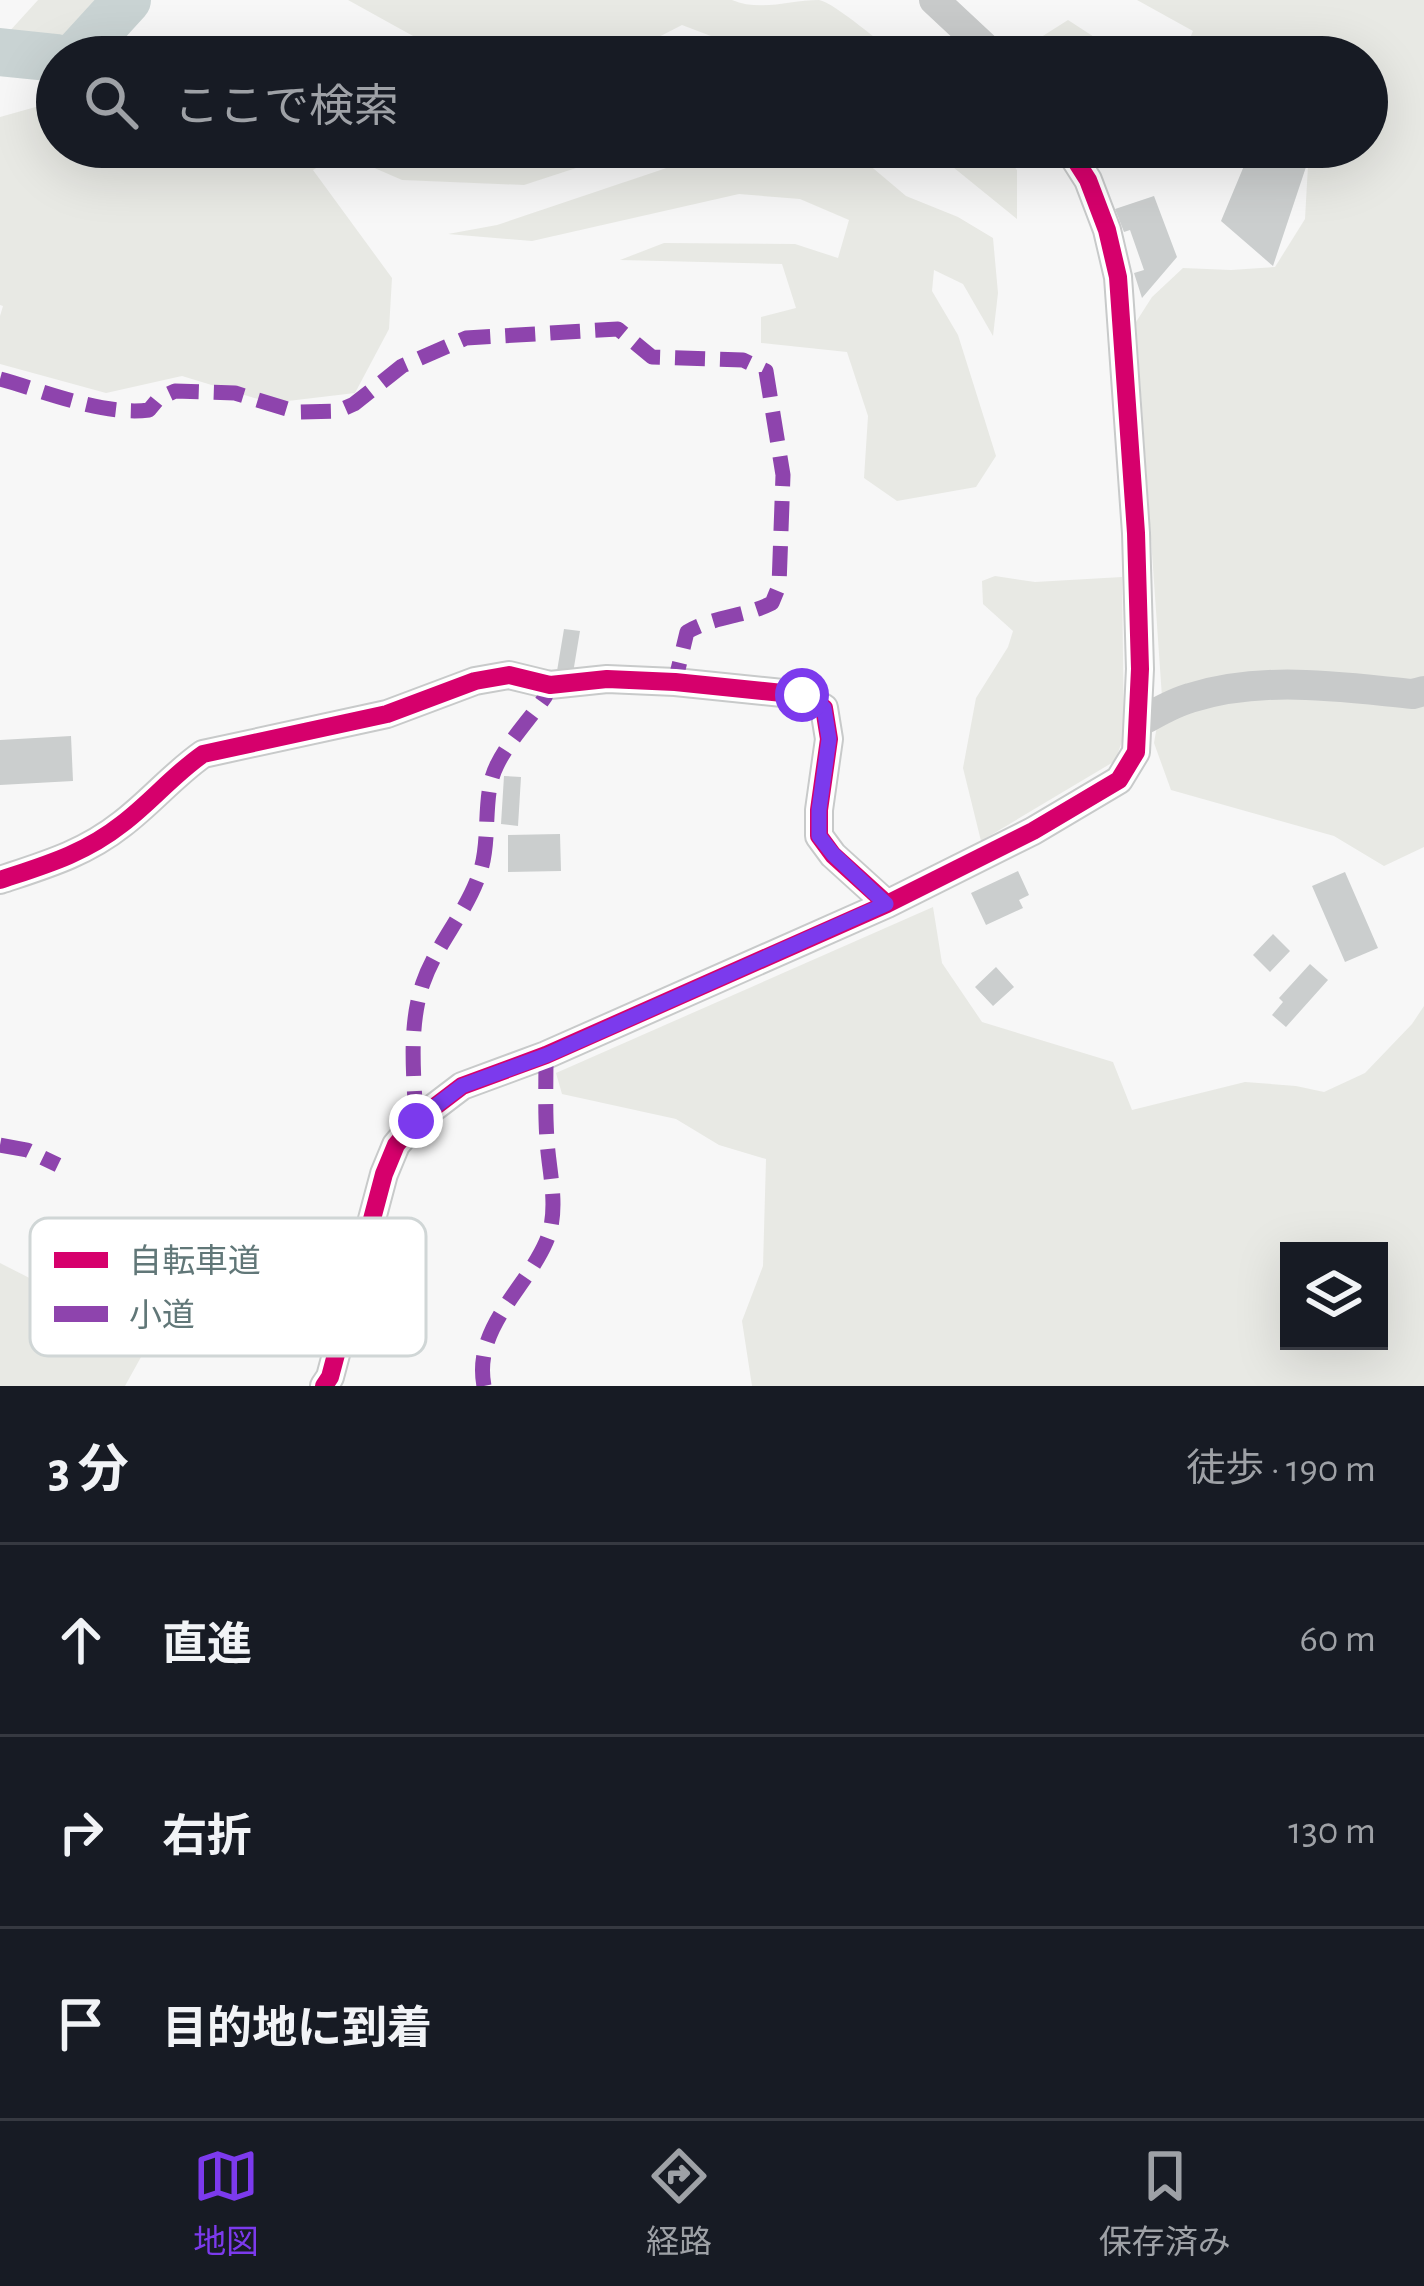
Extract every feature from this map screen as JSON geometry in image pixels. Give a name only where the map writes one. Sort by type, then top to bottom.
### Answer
[{"type":"street","points":[[934,0],[973,36]]},
{"type":"street","points":[[372,1218],[396,1145],[416,1121],[462,1086],[547,1055],[886,904],[1033,831],[1119,780],[1136,752],[1139,722],[1136,533],[1118,277],[1107,230],[1080,168]]},
{"type":"street","points":[[0,880],[70,858],[123,824],[203,754],[387,714],[475,681],[509,675],[550,686],[607,679],[802,695],[824,708],[829,739],[819,836],[886,904]]},
{"type":"street","points":[[1139,722],[1189,698],[1255,685],[1424,691]]},
{"type":"street","points":[[324,1386],[336,1356]]},
{"type":"shaded area","points":[[38,0],[102,0],[80,36],[36,36],[36,57],[0,72],[0,31],[8,33]]},
{"type":"shaded area","points":[[348,0],[732,0],[764,5],[819,0],[872,36],[711,36],[682,25],[661,36],[413,36]]},
{"type":"shaded area","points":[[1137,0],[1424,0],[1424,847],[1384,866],[1334,836],[1171,790],[1154,743],[1162,697],[1136,322],[1152,297],[1183,268],[1275,267],[1305,219],[1308,168],[1388,168],[1388,36],[1191,36],[1193,31]]},
{"type":"shaded area","points":[[1068,20],[1093,36],[1043,36]]},
{"type":"shaded area","points":[[36,107],[36,168],[316,168],[313,170],[392,278],[389,329],[355,393],[271,403],[182,376],[106,393],[0,364],[0,117]]},
{"type":"shaded area","points":[[374,168],[576,168],[524,185],[402,180]]},
{"type":"shaded area","points":[[667,168],[873,168],[906,196],[958,217],[993,238],[998,293],[993,336],[963,284],[934,270],[932,291],[958,335],[996,456],[976,487],[897,501],[864,478],[868,416],[847,352],[761,343],[761,317],[796,308],[782,264],[620,260],[664,243],[795,244],[838,258],[849,220],[800,199],[739,194],[532,241],[448,234],[497,225]]},
{"type":"shaded area","points":[[954,168],[1015,168],[1017,219]]},
{"type":"shaded area","points":[[995,576],[1035,582],[1122,577],[1124,736],[1115,761],[981,841],[963,768],[976,698],[1013,631],[983,604],[982,581]]},
{"type":"shaded area","points":[[933,907],[942,963],[982,1022],[1113,1062],[1132,1110],[1245,1082],[1324,1092],[1365,1073],[1424,1006],[1424,1386],[752,1386],[742,1321],[763,1266],[766,1159],[719,1145],[676,1119],[562,1094],[556,1073]]},
{"type":"shaded area","points":[[0,1263],[30,1278],[30,1356],[141,1357],[125,1386],[0,1386]]},
{"type":"building","points":[[1243,168],[1306,168],[1273,266],[1221,221]]},
{"type":"building","points":[[1154,196],[1177,257],[1142,298],[1134,273],[1144,270],[1130,230],[1124,232],[1115,209]]},
{"type":"building","points":[[564,629],[580,631],[573,673],[557,671]]},
{"type":"building","points":[[71,736],[73,781],[0,785],[0,740]]},
{"type":"building","points":[[504,776],[521,777],[518,826],[501,824]]},
{"type":"building","points":[[560,834],[561,871],[508,872],[508,835]]},
{"type":"building","points":[[1018,871],[1029,895],[1019,900],[1023,908],[986,925],[971,893]]},
{"type":"building","points":[[1345,872],[1378,948],[1345,962],[1312,886]]},
{"type":"building","points":[[1273,934],[1290,951],[1270,972],[1253,955]]},
{"type":"building","points":[[1310,964],[1328,980],[1286,1027],[1272,1015],[1283,1002],[1279,998]]},
{"type":"building","points":[[996,967],[1014,987],[993,1006],[975,987]]},
{"type":"waterway","points":[[94,36],[127,0]]},
{"type":"waterway","points":[[0,52],[36,56]]},
{"type":"marked path","points":[[0,379],[74,401],[131,411],[149,410],[175,391],[235,393],[297,412],[338,411],[402,366],[466,338],[618,329],[652,357],[743,360],[766,371],[783,475],[779,586],[772,603],[687,632],[675,682]]},
{"type":"marked path","points":[[416,1121],[414,1034],[423,983],[479,875],[489,790],[497,765],[550,685]]},
{"type":"marked path","points":[[484,1386],[483,1365],[493,1328],[537,1260],[550,1230],[546,1055]]},
{"type":"marked path","points":[[0,1145],[27,1150],[58,1165]]},
{"type":"cycle path","points":[[372,1218],[396,1145],[416,1121],[462,1086],[546,1055],[887,904],[1033,831],[1119,780],[1136,752],[1140,669],[1136,533],[1118,277],[1107,230],[1080,168]]},
{"type":"cycle path","points":[[0,880],[64,858],[108,834],[203,754],[387,714],[475,681],[509,675],[550,685],[607,679],[802,695],[824,708],[829,739],[819,836],[887,904]]},
{"type":"cycle path","points":[[324,1386],[336,1356]]},
{"type":"route","points":[[416,1121],[462,1086],[547,1055],[886,904],[819,836],[829,739],[824,708],[802,695]]}]
